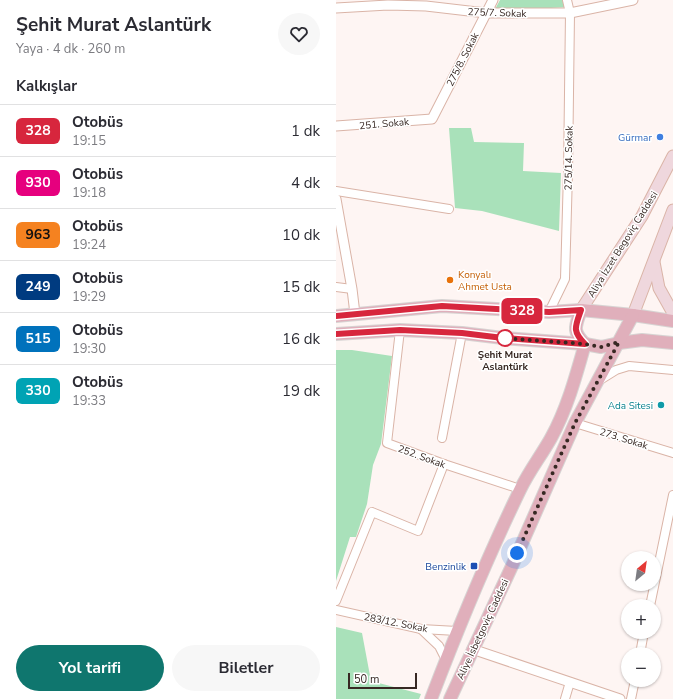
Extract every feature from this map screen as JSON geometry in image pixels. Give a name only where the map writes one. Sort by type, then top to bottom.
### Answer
[{"type":"main road","name":"Aliya İzzet Begoviç Caddesi","points":[[581,310],[642,216],[673,156]]},
{"type":"main road","points":[[633,315],[673,210]]},
{"type":"main road","points":[[654,260],[659,288],[673,313]]},
{"type":"main road","points":[[336,316],[442,306],[549,312],[581,310],[633,315],[673,321]]},
{"type":"main road","points":[[581,310],[576,326],[577,336],[585,344]]},
{"type":"main road","name":"Aliye İsbetgoviç Caddesi","points":[[450,699],[512,566],[575,423],[633,315]]},
{"type":"main road","points":[[336,334],[400,330],[462,333],[503,338],[585,344],[601,347],[619,342],[642,340],[673,343]]},
{"type":"main road","name":"Aliye İsbetgoviç Caddesi","points":[[431,699],[457,631],[520,490],[532,466],[551,438],[562,414],[575,380],[585,344]]},
{"type":"street","name":"275/8. Sokak","points":[[432,119],[493,0]]},
{"type":"street","name":"275/14. Sokak","points":[[549,312],[565,279],[570,13],[567,0]]},
{"type":"street","name":"275/7. Sokak","points":[[336,8],[388,2],[426,3],[486,13],[570,13],[633,0]]},
{"type":"street","name":"251. Sokak","points":[[336,126],[432,119]]},
{"type":"street","points":[[336,192],[448,209]]},
{"type":"street","points":[[336,199],[355,314]]},
{"type":"street","points":[[336,287],[352,289]]},
{"type":"street","name":"252. Sokak","points":[[400,330],[387,443],[520,490]]},
{"type":"street","points":[[442,438],[462,333]]},
{"type":"street","points":[[597,382],[616,370],[629,366],[673,370]]},
{"type":"street","name":"273. Sokak","points":[[575,423],[673,453]]},
{"type":"street","points":[[336,601],[372,512],[418,531],[444,464]]},
{"type":"street","points":[[651,599],[673,495]]},
{"type":"street","name":"283/12. Sokak","points":[[336,610],[421,628],[457,631]]},
{"type":"street","points":[[421,628],[439,646],[446,660]]},
{"type":"street","points":[[472,649],[620,699]]},
{"type":"street","points":[[565,699],[570,682]]},
{"type":"street","points":[[631,699],[633,687]]},
{"type":"green space","points":[[500,0],[569,0],[570,7],[494,11]]},
{"type":"green space","points":[[449,128],[471,128],[474,142],[524,143],[523,171],[561,173],[559,231],[482,211],[455,208]]},
{"type":"green space","points":[[336,350],[352,350],[392,356],[381,444],[373,465],[367,504],[356,537],[350,537],[336,581]]},
{"type":"green space","points":[[336,627],[362,633],[371,681],[421,694],[419,699],[336,699]]},
{"type":"bus line","name":"328","points":[[336,316],[442,306],[549,312],[581,310],[576,326],[577,336],[585,344],[503,338],[462,333],[400,330],[336,334]]},
{"type":"place","name":"Gürmar","points":[[660,137]]},
{"type":"place","name":"Konyalı Ahmet Usta","points":[[450,280]]},
{"type":"place","name":"Şehit Murat Aslantürk","points":[[505,338]]},
{"type":"place","name":"Ada Sitesi","points":[[661,405]]},
{"type":"place","name":"Benzinlik","points":[[474,566]]},
{"type":"route","points":[[505,338],[503,338],[585,344],[601,347],[619,342],[575,423],[517,553]]}]
